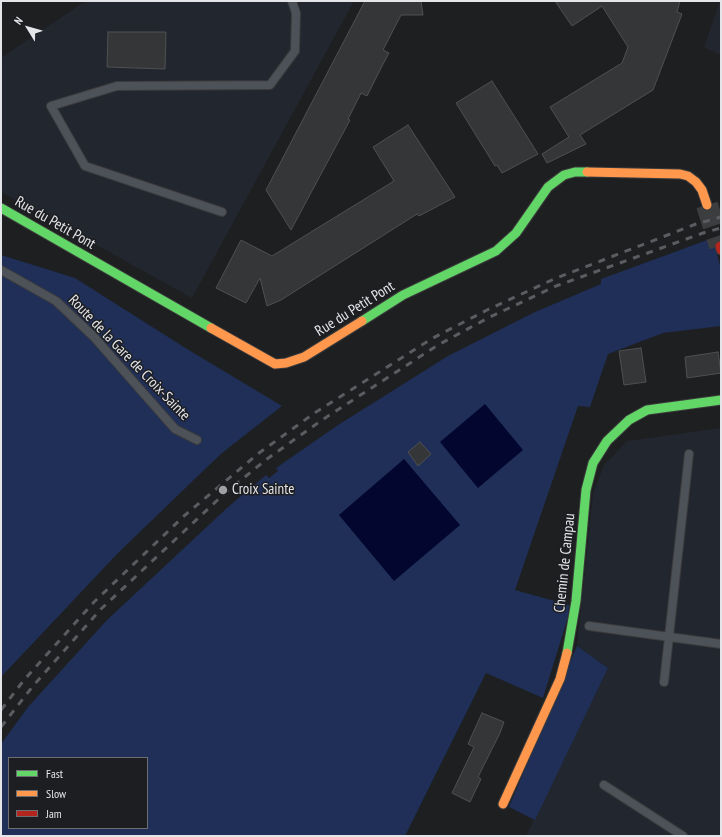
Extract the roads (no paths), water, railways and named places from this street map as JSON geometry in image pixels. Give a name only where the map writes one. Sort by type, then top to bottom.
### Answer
[{"type":"street","name":"Rue du Petit Pont","points":[[1,208],[275,364],[286,363],[304,357],[403,295],[496,251],[516,234],[548,187],[564,175],[575,172],[680,174],[688,176],[696,182],[702,190],[707,205]]},
{"type":"street","name":"Chemin de Campau","points":[[503,804],[560,679],[572,630],[586,490],[593,463],[607,441],[629,420],[647,410],[721,400]]},
{"type":"lane","points":[[222,212],[85,166],[51,106],[117,86],[270,85],[295,51],[296,13],[292,1]]},
{"type":"lane","name":"Route de la Gare de Croix-Sainte","points":[[1,270],[56,301],[94,338],[175,429],[196,440]]},
{"type":"lane","points":[[664,682],[689,454]]},
{"type":"lane","points":[[589,626],[721,644]]},
{"type":"lane","points":[[604,785],[683,836]]},
{"type":"tunnel","points":[[707,205],[720,246]]},
{"type":"railway","points":[[1,710],[24,680],[94,602],[184,516],[259,453],[316,412],[433,338],[487,310],[554,279],[696,224],[721,217]]},
{"type":"railway","points":[[1,727],[33,686],[101,609],[225,493],[267,459],[322,420],[438,345],[488,318],[556,286],[703,233],[721,228]]},
{"type":"place","name":"Croix Sainte","points":[[223,490]]}]
